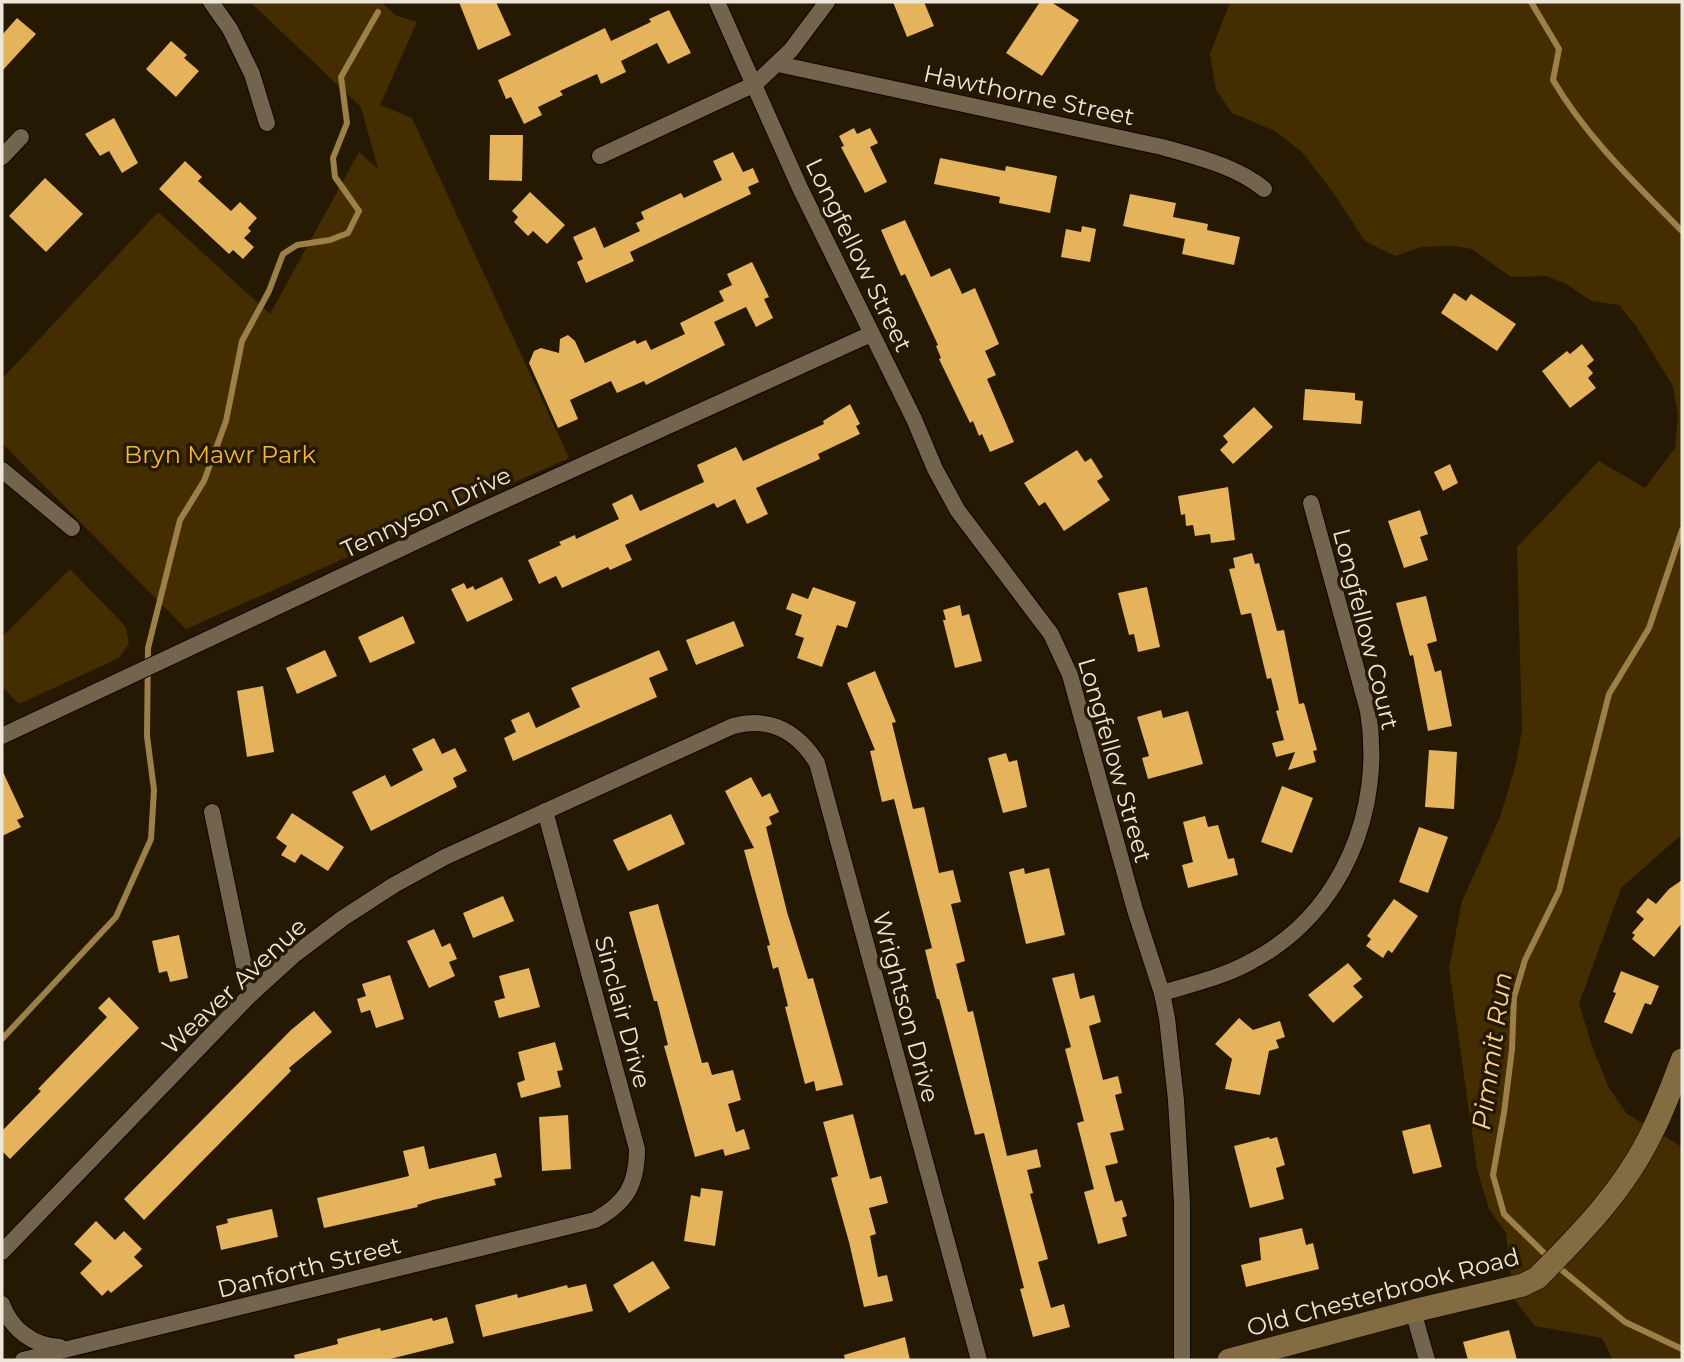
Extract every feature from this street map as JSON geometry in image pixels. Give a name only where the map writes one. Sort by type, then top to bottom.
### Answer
[{"type":"street","points":[[211,2],[230,29],[252,74],[267,124]]},
{"type":"street","name":"Longfellow Street","points":[[716,2],[800,188],[958,510],[1051,634],[1065,663],[1167,1018],[1176,1100],[1182,1203],[1182,1360]]},
{"type":"street","points":[[600,156],[755,84],[778,64],[827,2]]},
{"type":"street","name":"Hawthorne Street","points":[[778,64],[1162,147],[1209,161],[1251,178],[1264,189]]},
{"type":"street","points":[[2,157],[21,138]]},
{"type":"street","name":"Tennyson Drive","points":[[2,736],[470,516],[871,334]]},
{"type":"street","points":[[2,470],[72,528]]},
{"type":"street","name":"Longfellow Court","points":[[1161,993],[1225,975],[1254,961],[1281,942],[1306,920],[1328,894],[1347,864],[1360,832],[1369,797],[1371,730],[1311,503]]},
{"type":"street","name":"Wrightson Drive","points":[[733,726],[761,723],[778,727],[794,735],[807,747],[817,763],[979,1360]]},
{"type":"street","name":"Weaver Avenue","points":[[4,1252],[250,995],[304,948],[344,918],[394,885],[445,857],[733,726]]},
{"type":"street","name":"Sinclair Drive","points":[[545,811],[636,1149],[637,1167],[632,1184],[623,1199],[604,1215]]},
{"type":"street","points":[[212,812],[250,995]]},
{"type":"street","name":"Old Chesterbrook Road","points":[[1229,1360],[1523,1284],[1537,1278],[1576,1240],[1629,1172],[1653,1132],[1682,1060]]},
{"type":"street","name":"Danforth Street","points":[[23,1360],[581,1224],[604,1215]]},
{"type":"street","points":[[2,1304],[18,1330],[33,1341],[49,1347],[73,1348]]},
{"type":"street","points":[[1413,1311],[1427,1360]]},
{"type":"green space","name":"Bryn Mawr Park","points":[[250,2],[381,2],[395,15],[417,22],[380,105],[412,118],[569,458],[186,629],[2,443],[2,379],[158,212],[270,314],[359,152],[378,169],[361,107]]},
{"type":"green space","points":[[1230,2],[1682,2],[1682,834],[1621,888],[1579,1004],[1609,1088],[1627,1114],[1682,1147],[1682,1360],[1613,1360],[1602,1338],[1535,1326],[1514,1299],[1506,1233],[1489,1209],[1477,1169],[1449,968],[1462,901],[1500,817],[1515,768],[1522,730],[1517,547],[1599,461],[1645,488],[1675,448],[1678,416],[1673,386],[1636,326],[1619,305],[1592,301],[1566,284],[1546,276],[1511,277],[1472,249],[1454,246],[1422,247],[1395,256],[1365,241],[1302,152],[1275,131],[1232,113],[1216,90],[1210,54]]},
{"type":"green space","points":[[70,569],[126,627],[129,644],[119,658],[19,704],[2,687],[2,637]]},
{"type":"building","points":[[459,2],[496,2],[511,35],[478,50]]},
{"type":"building","points":[[893,2],[924,2],[934,26],[907,37]]},
{"type":"building","points":[[1040,2],[1051,2],[1079,20],[1042,76],[1006,53]]},
{"type":"building","points":[[669,10],[691,53],[668,64],[657,43],[621,61],[626,72],[601,84],[597,74],[560,91],[563,95],[538,107],[542,115],[524,124],[511,97],[506,99],[498,80],[605,28],[611,41]]},
{"type":"building","points":[[17,18],[36,34],[2,71],[2,35]]},
{"type":"building","points":[[171,41],[187,55],[184,58],[199,71],[176,97],[146,69]]},
{"type":"building","points":[[114,118],[138,163],[122,173],[109,151],[100,156],[85,134]]},
{"type":"building","points":[[854,128],[857,134],[870,128],[878,143],[870,147],[887,182],[865,193],[841,147],[844,146],[839,136]]},
{"type":"building","points":[[490,135],[523,135],[522,181],[489,180]]},
{"type":"building","points":[[733,152],[743,172],[753,168],[759,182],[748,187],[751,194],[630,252],[634,261],[586,283],[577,262],[583,259],[573,237],[595,227],[604,248],[640,231],[636,223],[644,219],[641,212],[681,193],[684,198],[722,180],[713,161]]},
{"type":"building","points":[[940,158],[1005,171],[1006,166],[1057,176],[1050,213],[999,203],[1000,197],[934,184]]},
{"type":"building","points":[[185,161],[202,177],[198,181],[231,211],[240,202],[257,218],[244,238],[254,247],[243,259],[233,250],[229,254],[159,189]]},
{"type":"building","points":[[45,178],[83,214],[46,252],[9,216]]},
{"type":"building","points":[[530,192],[565,225],[547,244],[533,231],[528,236],[514,222],[518,217],[512,211]]},
{"type":"building","points":[[1130,194],[1176,203],[1173,217],[1208,224],[1207,230],[1240,237],[1234,265],[1182,254],[1185,239],[1123,226]]},
{"type":"building","points":[[905,220],[931,277],[950,268],[962,294],[975,288],[999,344],[985,351],[996,375],[987,379],[1014,442],[990,452],[982,434],[979,436],[973,421],[970,423],[939,359],[938,345],[905,274],[901,276],[881,230]]},
{"type":"building","points":[[1082,226],[1096,229],[1090,262],[1061,257],[1066,229],[1081,232]]},
{"type":"building","points":[[752,262],[769,297],[764,299],[773,318],[756,327],[746,307],[714,322],[725,345],[646,385],[644,381],[617,393],[611,381],[570,400],[578,419],[558,428],[529,363],[534,351],[541,348],[559,353],[560,339],[568,335],[575,341],[585,363],[635,340],[637,344],[646,340],[651,350],[685,334],[680,323],[724,301],[719,291],[732,285],[727,274]]},
{"type":"building","points":[[1454,293],[1466,301],[1471,294],[1516,324],[1497,351],[1441,313]]},
{"type":"building","points":[[1582,344],[1594,360],[1587,366],[1593,373],[1588,378],[1596,388],[1570,408],[1542,371],[1567,351],[1570,354]]},
{"type":"building","points":[[1305,389],[1355,393],[1355,400],[1363,401],[1361,424],[1303,420]]},
{"type":"building","points":[[850,404],[860,424],[856,426],[860,434],[818,454],[820,459],[756,488],[768,514],[747,524],[735,499],[717,508],[714,503],[625,545],[632,560],[610,570],[608,567],[562,588],[556,576],[539,584],[528,560],[561,545],[559,542],[575,535],[576,539],[619,519],[612,504],[632,494],[640,511],[704,482],[697,465],[736,447],[743,461],[824,424],[823,421]]},
{"type":"building","points":[[1254,407],[1273,427],[1233,464],[1220,450],[1228,442],[1223,436]]},
{"type":"building","points":[[1077,450],[1085,462],[1091,458],[1103,477],[1097,481],[1110,500],[1064,531],[1045,502],[1039,506],[1024,483]]},
{"type":"building","points":[[1450,464],[1458,483],[1443,491],[1434,472]]},
{"type":"building","points":[[1228,487],[1235,540],[1211,543],[1210,534],[1195,536],[1193,525],[1186,526],[1185,514],[1181,515],[1178,496]]},
{"type":"building","points":[[1420,510],[1428,534],[1420,537],[1428,560],[1404,568],[1388,521]]},
{"type":"building","points":[[1252,553],[1255,564],[1259,563],[1277,631],[1284,630],[1299,704],[1304,703],[1317,750],[1313,751],[1316,762],[1288,770],[1295,752],[1276,757],[1272,743],[1284,740],[1271,678],[1267,679],[1251,613],[1241,615],[1229,569],[1235,568],[1233,558]]},
{"type":"building","points":[[502,577],[513,600],[467,622],[451,589],[464,583],[467,589],[473,586],[475,590]]},
{"type":"building","points":[[813,587],[856,602],[847,628],[837,625],[822,667],[797,658],[804,638],[795,635],[802,615],[786,609],[792,593],[808,599]]},
{"type":"building","points":[[1147,587],[1160,647],[1138,652],[1134,634],[1129,635],[1118,593]]},
{"type":"building","points":[[1426,596],[1437,641],[1427,644],[1435,672],[1441,670],[1452,726],[1428,731],[1413,655],[1410,656],[1396,603]]},
{"type":"building","points":[[960,605],[962,616],[969,614],[982,661],[955,668],[943,610]]},
{"type":"building","points":[[403,616],[415,643],[370,663],[358,637]]},
{"type":"building","points":[[734,621],[744,646],[696,665],[686,640]]},
{"type":"building","points":[[325,650],[337,676],[297,694],[286,668]]},
{"type":"building","points":[[659,650],[668,670],[649,678],[657,697],[513,761],[504,738],[516,732],[511,720],[529,712],[536,728],[580,707],[571,688]]},
{"type":"building","points":[[875,671],[896,722],[892,723],[913,809],[924,807],[939,873],[953,870],[961,902],[951,904],[965,961],[956,964],[968,1012],[973,1011],[1007,1156],[1037,1149],[1041,1167],[1027,1170],[1033,1193],[1030,1194],[1048,1259],[1038,1262],[1051,1308],[1064,1304],[1070,1327],[1033,1337],[1020,1289],[1024,1288],[984,1133],[975,1135],[937,999],[925,950],[932,948],[894,799],[882,802],[870,751],[875,750],[847,683]]},
{"type":"building","points":[[263,686],[274,752],[247,757],[237,691]]},
{"type":"building","points":[[1161,710],[1163,718],[1188,711],[1203,764],[1148,779],[1142,758],[1149,756],[1137,717]]},
{"type":"building","points":[[434,738],[442,754],[455,748],[467,771],[453,778],[457,787],[371,831],[352,792],[385,775],[391,787],[423,770],[412,749]]},
{"type":"building","points":[[1429,750],[1457,752],[1454,809],[1425,807]]},
{"type":"building","points":[[1006,753],[1009,762],[1017,760],[1027,807],[1003,813],[988,758]]},
{"type":"building","points":[[2,770],[24,817],[17,820],[21,827],[2,836]]},
{"type":"building","points":[[751,777],[762,797],[770,793],[779,812],[769,817],[772,824],[766,827],[787,912],[808,979],[813,978],[843,1085],[816,1091],[814,1081],[805,1084],[785,1007],[788,1006],[778,967],[773,969],[767,946],[770,945],[744,850],[754,848],[725,791]]},
{"type":"building","points":[[1282,786],[1313,798],[1292,853],[1261,842]]},
{"type":"building","points":[[292,813],[344,847],[328,871],[301,854],[295,863],[281,855],[287,846],[276,838]]},
{"type":"building","points":[[671,814],[685,844],[628,871],[613,840]]},
{"type":"building","points":[[1205,816],[1208,827],[1218,825],[1228,859],[1234,858],[1238,875],[1188,888],[1182,865],[1193,862],[1183,822]]},
{"type":"building","points":[[1419,827],[1448,837],[1428,893],[1399,882]]},
{"type":"building","points":[[1024,868],[1025,874],[1049,868],[1065,935],[1026,944],[1009,872]]},
{"type":"building","points":[[1682,880],[1682,923],[1654,957],[1632,939],[1635,935],[1632,933],[1644,919],[1636,912],[1648,898],[1656,904],[1669,889]]},
{"type":"building","points":[[503,896],[514,921],[473,938],[463,913]]},
{"type":"building","points":[[1394,899],[1418,916],[1392,953],[1388,950],[1383,958],[1366,946],[1371,939],[1367,936]]},
{"type":"building","points":[[658,904],[702,1063],[708,1062],[712,1075],[733,1070],[741,1100],[728,1104],[736,1132],[744,1129],[750,1149],[725,1156],[723,1149],[695,1157],[664,1046],[668,1045],[657,1001],[654,1001],[629,912]]},
{"type":"building","points":[[434,929],[442,947],[450,943],[457,959],[449,962],[455,976],[429,988],[407,941]]},
{"type":"building","points":[[179,935],[188,978],[170,982],[167,971],[159,973],[152,941]]},
{"type":"building","points":[[1348,963],[1362,979],[1353,986],[1363,997],[1333,1023],[1308,995]]},
{"type":"building","points":[[529,968],[540,1007],[499,1018],[494,1001],[505,998],[499,976]]},
{"type":"building","points":[[1621,971],[1659,986],[1651,1005],[1645,1003],[1632,1034],[1604,1022],[1616,993],[1613,992]]},
{"type":"building","points":[[1074,973],[1080,999],[1094,995],[1101,1022],[1089,1026],[1103,1080],[1118,1076],[1122,1093],[1115,1095],[1124,1130],[1110,1133],[1118,1163],[1105,1166],[1115,1202],[1122,1200],[1127,1216],[1122,1218],[1127,1236],[1098,1244],[1084,1192],[1094,1189],[1077,1123],[1084,1121],[1065,1049],[1071,1047],[1052,978]]},
{"type":"building","points":[[390,975],[404,1019],[376,1028],[370,1010],[361,1013],[357,999],[366,996],[362,984]]},
{"type":"building","points":[[109,997],[139,1028],[10,1159],[2,1151],[2,1131],[107,1017],[98,1008]]},
{"type":"building","points":[[314,1011],[332,1032],[289,1068],[291,1071],[144,1220],[124,1199],[291,1030]]},
{"type":"building","points":[[1239,1018],[1253,1030],[1280,1021],[1285,1037],[1276,1040],[1279,1048],[1269,1051],[1260,1095],[1225,1089],[1232,1059],[1215,1044]]},
{"type":"building","points":[[555,1042],[563,1070],[557,1071],[561,1087],[521,1098],[517,1083],[525,1080],[518,1052]]},
{"type":"building","points":[[853,1114],[870,1179],[881,1176],[888,1203],[869,1208],[876,1234],[870,1236],[878,1277],[887,1275],[893,1301],[864,1307],[831,1178],[838,1176],[823,1122]]},
{"type":"building","points":[[568,1115],[571,1169],[542,1171],[539,1117]]},
{"type":"building","points":[[1430,1124],[1442,1167],[1413,1174],[1402,1131]]},
{"type":"building","points":[[1277,1137],[1285,1165],[1276,1168],[1284,1199],[1250,1208],[1234,1146]]},
{"type":"building","points":[[424,1146],[429,1169],[496,1153],[502,1177],[494,1179],[496,1185],[433,1200],[417,1205],[418,1207],[324,1228],[317,1198],[409,1176],[403,1151]]},
{"type":"building","points":[[701,1188],[723,1191],[715,1246],[684,1241],[691,1195],[700,1197]]},
{"type":"building","points":[[272,1209],[278,1237],[221,1250],[216,1226],[228,1223],[227,1219]]},
{"type":"building","points":[[96,1221],[115,1240],[124,1231],[142,1249],[134,1257],[143,1266],[111,1293],[108,1290],[102,1296],[80,1273],[92,1261],[74,1244]]},
{"type":"building","points":[[1302,1228],[1306,1245],[1313,1243],[1319,1269],[1246,1287],[1241,1265],[1261,1260],[1259,1238]]},
{"type":"building","points":[[653,1261],[670,1288],[629,1313],[613,1285]]},
{"type":"building","points":[[586,1284],[593,1311],[483,1337],[475,1305],[517,1294],[518,1298],[567,1285],[568,1288]]},
{"type":"building","points":[[447,1317],[454,1343],[386,1360],[295,1360],[294,1355],[338,1344],[337,1339],[380,1328],[381,1331],[432,1318],[433,1321]]},
{"type":"building","points":[[1509,1330],[1517,1360],[1468,1360],[1463,1342]]},
{"type":"building","points":[[905,1337],[910,1360],[845,1360],[844,1355]]},
{"type":"waterway","name":"Pimmit Run","points":[[1531,2],[1559,49],[1553,80],[1566,101],[1613,159],[1682,231]]},
{"type":"waterway","points":[[2,1039],[116,917],[151,839],[154,790],[147,736],[148,648],[180,520],[204,481],[226,421],[242,341],[269,291],[283,254],[297,245],[330,240],[348,233],[359,211],[335,177],[333,158],[347,123],[341,77],[378,12]]},
{"type":"waterway","name":"Pimmit Run","points":[[1549,1258],[1504,1214],[1493,1175],[1512,1049],[1514,997],[1525,960],[1559,891],[1609,694],[1649,628],[1682,530]]},
{"type":"waterway","name":"Pimmit Run","points":[[1557,1266],[1625,1322],[1682,1349]]}]
